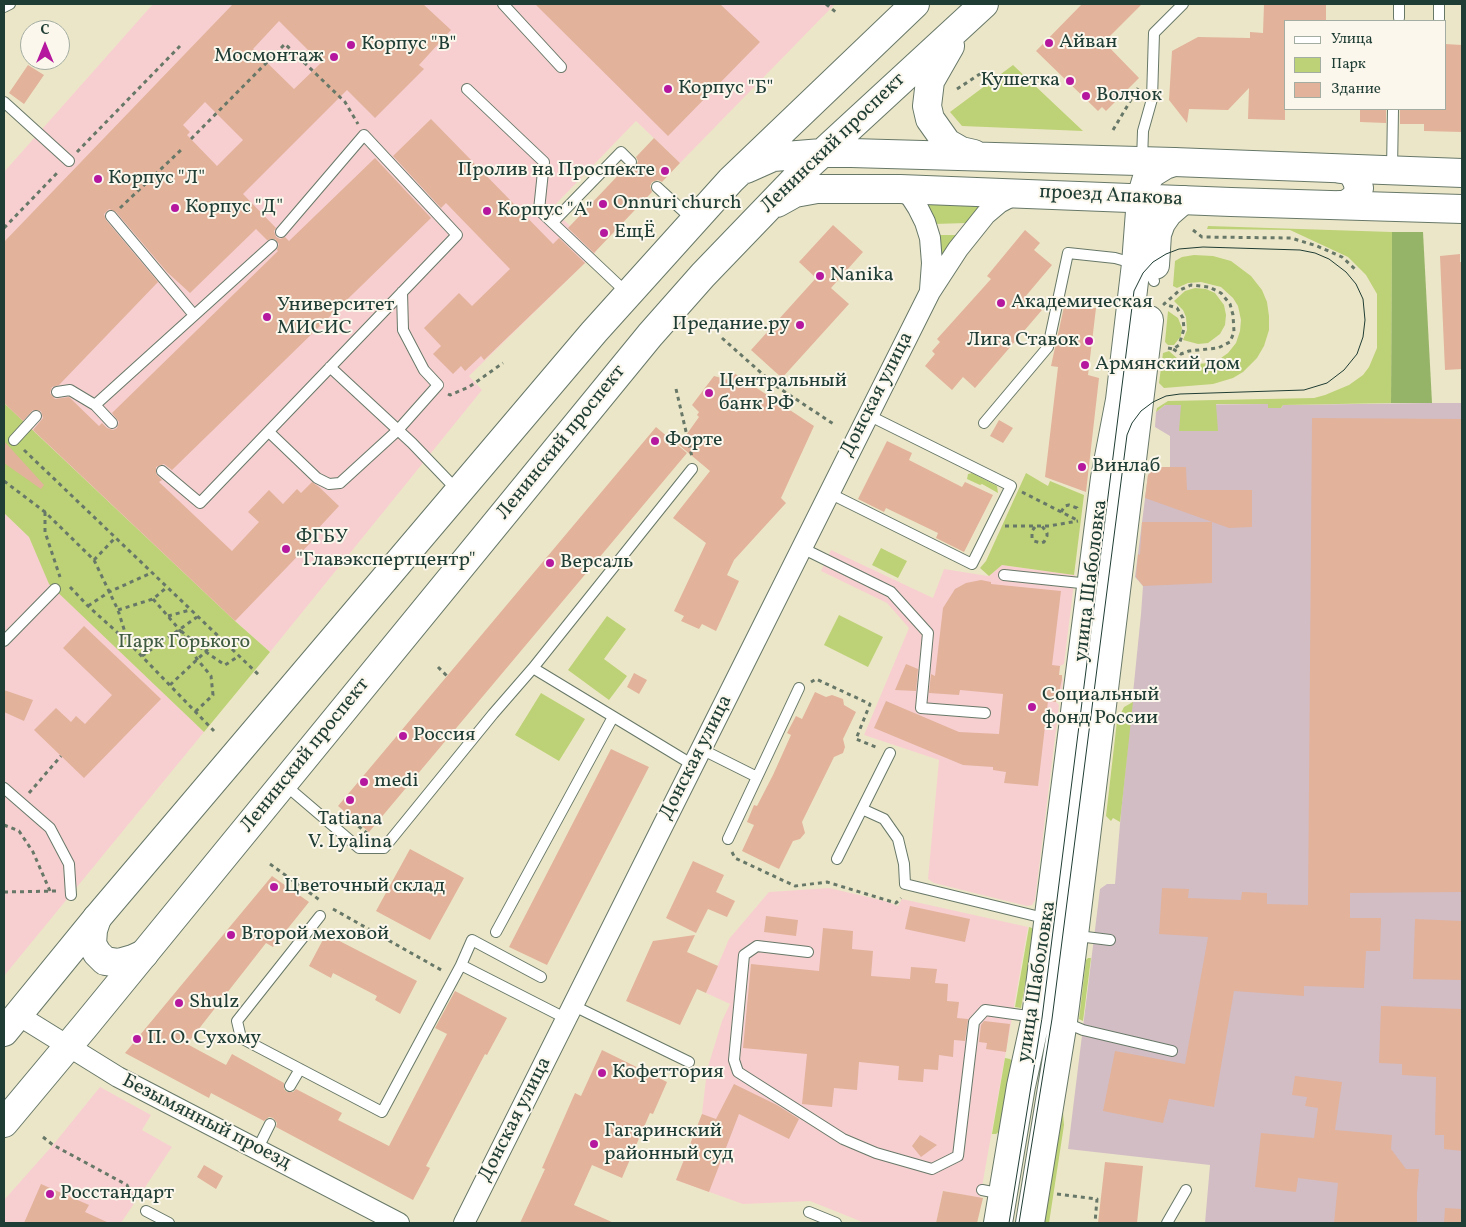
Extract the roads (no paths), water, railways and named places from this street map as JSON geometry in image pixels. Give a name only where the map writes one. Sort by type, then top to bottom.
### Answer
[{"type":"main road","points":[[11,1024],[97,918],[458,492],[693,220],[731,180],[915,4]]},
{"type":"main road","points":[[976,12],[937,66],[930,81],[927,106],[930,119],[947,143],[961,151],[990,157]]},
{"type":"main road","name":"Ленинский проспект","points":[[4,1123],[644,343],[703,275],[764,210],[822,153],[976,12]]},
{"type":"main road","points":[[731,180],[757,163],[773,158],[822,153],[990,157]]},
{"type":"main road","name":"проезд Апакова","points":[[990,157],[1462,173]]},
{"type":"main road","name":"улица Шаболовка","points":[[1030,1223],[1048,1019],[1145,273],[1141,198],[1146,181],[1152,173],[1174,162]]},
{"type":"main road","points":[[1340,205],[1347,204],[1353,200],[1359,188],[1354,175],[1348,170],[1341,169]]},
{"type":"main road","name":"проезд Апакова","points":[[764,210],[794,193],[817,189],[900,189],[1462,209]]},
{"type":"main road","name":"улица Шаболовка","points":[[1061,925],[1091,584],[1105,478],[1145,273],[1161,223],[1168,213],[1184,200]]},
{"type":"main road","points":[[97,918],[93,930],[92,944],[105,961],[120,963],[133,960],[144,954]]},
{"type":"main road","name":"улица Шаболовка","points":[[998,1223],[992,1192],[1021,1086],[1048,1019]]},
{"type":"street","name":"Донская улица","points":[[900,189],[911,198],[918,208],[930,238],[932,263],[930,292]]},
{"type":"street","name":"Донская улица","points":[[464,1223],[930,292],[958,249],[986,214],[999,203],[1018,193]]},
{"type":"street","name":"Безымянный проезд","points":[[11,1024],[68,1047],[118,1077],[399,1223]]},
{"type":"lane","points":[[4,7],[10,4]]},
{"type":"lane","points":[[503,4],[561,67]]},
{"type":"lane","points":[[1142,162],[1143,131],[1152,99],[1154,33],[1183,4]]},
{"type":"lane","points":[[1399,4],[1399,18]]},
{"type":"lane","points":[[1438,19],[1439,4]]},
{"type":"lane","points":[[467,89],[544,162],[540,210],[628,294]]},
{"type":"lane","points":[[4,102],[69,161]]},
{"type":"lane","points":[[1392,171],[1394,110]]},
{"type":"lane","points":[[162,471],[200,504],[457,235],[364,135],[280,232]]},
{"type":"lane","points":[[553,222],[621,152],[631,162]]},
{"type":"lane","points":[[657,187],[693,220]]},
{"type":"lane","points":[[111,216],[194,315]]},
{"type":"lane","points":[[95,405],[272,245]]},
{"type":"lane","points":[[984,423],[1048,347],[1068,253],[1115,258],[1145,273]]},
{"type":"lane","points":[[269,432],[316,478],[328,484],[340,483],[398,430],[438,385],[424,370],[403,330],[402,292]]},
{"type":"lane","points":[[330,367],[398,430],[458,492]]},
{"type":"lane","points":[[56,392],[70,390],[95,405],[112,423]]},
{"type":"lane","points":[[829,493],[972,564],[1011,486],[868,415]]},
{"type":"lane","points":[[14,440],[36,416]]},
{"type":"lane","points":[[283,783],[359,848],[384,848],[533,668],[692,469]]},
{"type":"lane","points":[[802,548],[891,592],[928,633],[921,708],[985,713]]},
{"type":"lane","points":[[1004,575],[1091,584]]},
{"type":"lane","points":[[4,641],[55,589]]},
{"type":"lane","points":[[533,668],[613,717],[697,757],[758,777]]},
{"type":"lane","points":[[728,840],[800,688]]},
{"type":"lane","points":[[496,932],[613,717]]},
{"type":"lane","points":[[837,860],[890,753]]},
{"type":"lane","points":[[4,788],[50,828],[69,864],[70,893]]},
{"type":"lane","points":[[862,809],[884,819],[898,840],[904,864],[905,884],[1061,925],[1086,937],[1110,940]]},
{"type":"lane","points":[[320,916],[237,1021],[241,1038],[382,1112],[461,965],[472,940],[541,977]]},
{"type":"lane","points":[[808,952],[758,946],[744,955],[734,1060],[738,1072],[843,1139],[876,1153],[932,1169],[958,1156],[974,1022],[985,1010],[1048,1019],[1083,1030],[1172,1051]]},
{"type":"lane","points":[[461,965],[689,1062]]},
{"type":"lane","points":[[290,1086],[300,1069]]},
{"type":"lane","points":[[257,1150],[270,1124]]},
{"type":"lane","points":[[1167,1223],[1186,1190]]},
{"type":"lane","points":[[142,1209],[169,1223]]},
{"type":"lane","points":[[809,1212],[836,1223]]},
{"type":"tram line","points":[[1009,1223],[1042,1018],[1134,291],[1143,273],[1153,262],[1179,249],[1203,247],[1300,250],[1315,253],[1329,259],[1346,272],[1356,284],[1363,299],[1365,320],[1363,337],[1357,354],[1344,370],[1327,383],[1304,390],[1166,396],[1153,402],[1141,411],[1132,423],[1127,435],[1052,1019],[1019,1223]]},
{"type":"place","name":"Айван","points":[[1049,43]]},
{"type":"place","name":"Корпус \"В\"","points":[[351,45]]},
{"type":"place","name":"Мосмонтаж","points":[[334,57]]},
{"type":"place","name":"Кушетка","points":[[1070,81]]},
{"type":"place","name":"Корпус \"Б\"","points":[[668,89]]},
{"type":"place","name":"Волчок","points":[[1086,96]]},
{"type":"place","name":"Пролив на Проспекте","points":[[665,171]]},
{"type":"place","name":"Корпус \"Л\"","points":[[98,179]]},
{"type":"place","name":"Onnuri church","points":[[603,204]]},
{"type":"place","name":"Корпус \"Д\"","points":[[175,208]]},
{"type":"place","name":"Корпус \"А\"","points":[[487,211]]},
{"type":"place","name":"ЕщЁ","points":[[604,233]]},
{"type":"place","name":"Nanika","points":[[820,276]]},
{"type":"place","name":"Академическая","points":[[1001,303]]},
{"type":"place","name":"Университет МИСИС","points":[[267,317]]},
{"type":"place","name":"Предание.ру","points":[[800,325]]},
{"type":"place","name":"Лига Ставок","points":[[1089,341]]},
{"type":"place","name":"Армянский дом","points":[[1085,365]]},
{"type":"place","name":"Центральный банк РФ","points":[[709,393]]},
{"type":"place","name":"Форте","points":[[655,441]]},
{"type":"place","name":"Винлаб","points":[[1082,467]]},
{"type":"place","name":"ФГБУ \"Главэкспертцентр\"","points":[[286,549]]},
{"type":"place","name":"Версаль","points":[[550,563]]},
{"type":"place","name":"Социальный фонд России","points":[[1032,707]]},
{"type":"place","name":"Россия","points":[[403,736]]},
{"type":"place","name":"medi","points":[[364,782]]},
{"type":"place","name":"Tatiana V. Lyalina","points":[[350,800]]},
{"type":"place","name":"Цветочный склад","points":[[274,887]]},
{"type":"place","name":"Второй меховой","points":[[231,935]]},
{"type":"place","name":"Shulz","points":[[179,1003]]},
{"type":"place","name":"П. О. Сухому","points":[[137,1039]]},
{"type":"place","name":"Кофеттория","points":[[602,1073]]},
{"type":"place","name":"Гагаринский районный суд","points":[[594,1144]]},
{"type":"place","name":"Росстандарт","points":[[50,1194]]},
{"type":"park label","name":"Парк Горького","points":[[184,643]]}]
